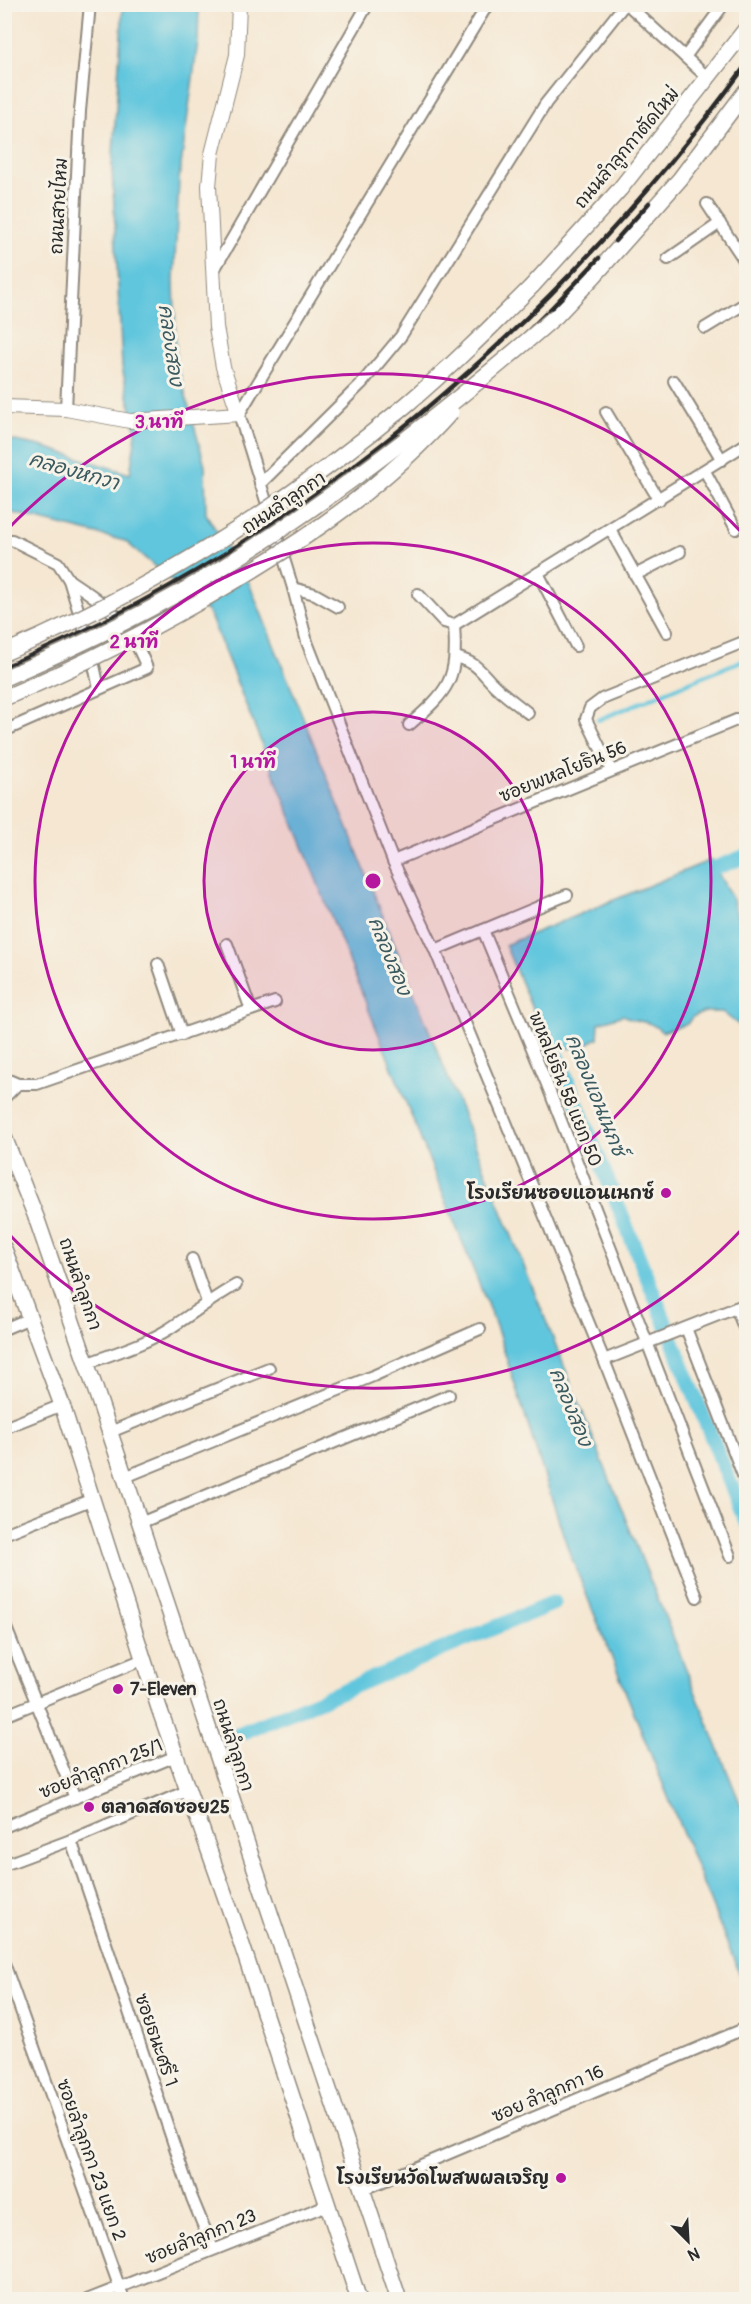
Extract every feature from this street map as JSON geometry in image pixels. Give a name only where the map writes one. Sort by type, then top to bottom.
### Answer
[{"type":"main road","name":"ถนนลำลูกกาตัดใหม่","points":[[532,286],[620,189],[747,29]]},
{"type":"main road","name":"ถนนลำลูกกา","points":[[4,678],[139,614],[221,568],[326,498],[471,390],[556,316],[666,194],[743,101]]},
{"type":"main road","name":"ถนนลำลูกกา","points":[[4,653],[56,630],[142,586],[210,547],[285,497],[355,446],[407,404],[487,331],[532,286]]},
{"type":"main road","points":[[4,698],[150,630],[303,539],[408,458],[471,390]]},
{"type":"main road","name":"ถนนลำลูกกา","points":[[4,1137],[36,1217],[110,1432],[399,2300]]},
{"type":"main road","points":[[4,1249],[62,1405],[176,1756],[359,2300]]},
{"type":"street","name":"ถนนสายไหม","points":[[66,409],[80,111],[90,4]]},
{"type":"street","points":[[239,4],[237,55],[212,154],[209,186],[216,327],[223,367],[293,588],[307,642],[393,861],[435,950],[604,1360],[697,1597]]},
{"type":"street","points":[[214,270],[368,4]]},
{"type":"street","points":[[239,414],[488,4]]},
{"type":"street","points":[[260,484],[362,383],[401,336],[546,103],[626,4],[709,79]]},
{"type":"street","points":[[685,57],[724,4]]},
{"type":"street","points":[[707,204],[747,263]]},
{"type":"street","points":[[668,259],[720,223]]},
{"type":"street","points":[[705,328],[747,303]]},
{"type":"street","points":[[674,381],[722,460]]},
{"type":"street","points":[[4,407],[66,409],[130,421],[239,414]]},
{"type":"street","points":[[606,412],[659,500]]},
{"type":"street","points":[[418,594],[444,622],[454,625],[747,444]]},
{"type":"street","points":[[705,471],[736,529]]},
{"type":"street","points":[[610,530],[667,632]]},
{"type":"street","points":[[4,540],[12,540],[58,563],[69,580],[91,652],[99,688]]},
{"type":"street","points":[[635,574],[681,552]]},
{"type":"street","points":[[538,573],[576,646]]},
{"type":"street","points":[[4,731],[147,668],[137,642],[126,625],[97,598],[69,580]]},
{"type":"street","points":[[293,588],[315,594],[338,607]]},
{"type":"street","points":[[409,725],[439,699],[450,680],[456,657],[454,625]]},
{"type":"street","points":[[611,770],[586,719],[590,708],[602,699],[747,640]]},
{"type":"street","points":[[456,657],[482,670],[490,682],[528,713]]},
{"type":"street","name":"ซอยพหลโยธิน 56","points":[[393,861],[747,716]]},
{"type":"street","points":[[435,950],[567,895]]},
{"type":"street","name":"พหลโยธิน 58 แยก 50","points":[[483,930],[546,1082],[730,1556]]},
{"type":"street","points":[[227,944],[251,1010]]},
{"type":"street","points":[[158,964],[182,1035]]},
{"type":"street","points":[[4,1078],[18,1084],[37,1084],[275,1002]]},
{"type":"street","points":[[4,1098],[18,1084]]},
{"type":"street","points":[[192,1259],[207,1302]]},
{"type":"street","points":[[86,1364],[138,1345],[168,1329],[236,1285]]},
{"type":"street","points":[[604,1360],[741,1306],[747,1333]]},
{"type":"street","points":[[4,1329],[30,1318]]},
{"type":"street","points":[[124,1477],[373,1376],[480,1329]]},
{"type":"street","points":[[681,1329],[747,1483]]},
{"type":"street","points":[[110,1432],[270,1368]]},
{"type":"street","points":[[140,1523],[449,1395]]},
{"type":"street","points":[[4,1428],[62,1405]]},
{"type":"street","points":[[4,1534],[93,1499]]},
{"type":"street","points":[[5,1626],[75,1798]]},
{"type":"street","points":[[4,1716],[144,1659]]},
{"type":"street","name":"ซอยลำลูกกา 25/1","points":[[4,1827],[176,1756]]},
{"type":"street","points":[[4,1865],[189,1791]]},
{"type":"street","name":"ซอยธนะศรี 1","points":[[71,1840],[189,2187],[213,2249]]},
{"type":"street","name":"ซอยลำลูกกา 23 แยก 2","points":[[4,1963],[124,2300]]},
{"type":"street","name":"ซอย ลำลูกกา 16","points":[[362,2190],[747,2028]]},
{"type":"street","name":"ซอยลำลูกกา 23","points":[[87,2300],[327,2205]]},
{"type":"water","points":[[123,5],[199,5],[198,41],[179,180],[174,279],[176,360],[205,465],[206,514],[249,583],[746,1818],[746,1990],[568,1549],[496,1326],[209,613],[125,541],[5,511],[5,439],[41,446],[130,474],[136,433],[122,367],[112,168]]},
{"type":"water","points":[[711,860],[733,900],[746,952],[746,1026],[739,1025],[722,1012],[705,1012],[692,1017],[687,1024],[662,1032],[652,1024],[633,1020],[623,1015],[599,1023],[598,1038],[579,1048],[549,1049],[505,945]]},
{"type":"waterway","points":[[598,720],[746,659]]},
{"type":"waterway","name":"คลองแอนเนกซ์","points":[[697,875],[746,856]]},
{"type":"waterway","name":"คลองแอนเนกซ์","points":[[547,1030],[746,1522]]},
{"type":"waterway","points":[[224,1740],[554,1603]]},
{"type":"railway","points":[[4,667],[114,616],[220,557],[321,490],[416,417],[507,337],[592,251],[672,160],[746,65]]},
{"type":"railway","points":[[615,241],[649,203]]},
{"type":"railway","points":[[306,510],[423,425],[532,328],[599,258]]},
{"type":"place","name":"โรงเรียนซอยแอนเนกซ์","points":[[666,1193]]},
{"type":"place","name":"7-Eleven","points":[[118,1689]]},
{"type":"place","name":"ตลาดสดซอย25","points":[[89,1807]]},
{"type":"place","name":"โรงเรียนวัดโพสพผลเจริญ","points":[[561,2178]]},
{"type":"water label","name":"คลองสอง","points":[[171,345]]},
{"type":"water label","name":"คลองหกวา","points":[[74,471]]},
{"type":"water label","name":"คลองสอง","points":[[390,956]]},
{"type":"water label","name":"คลองสอง","points":[[571,1407]]}]
